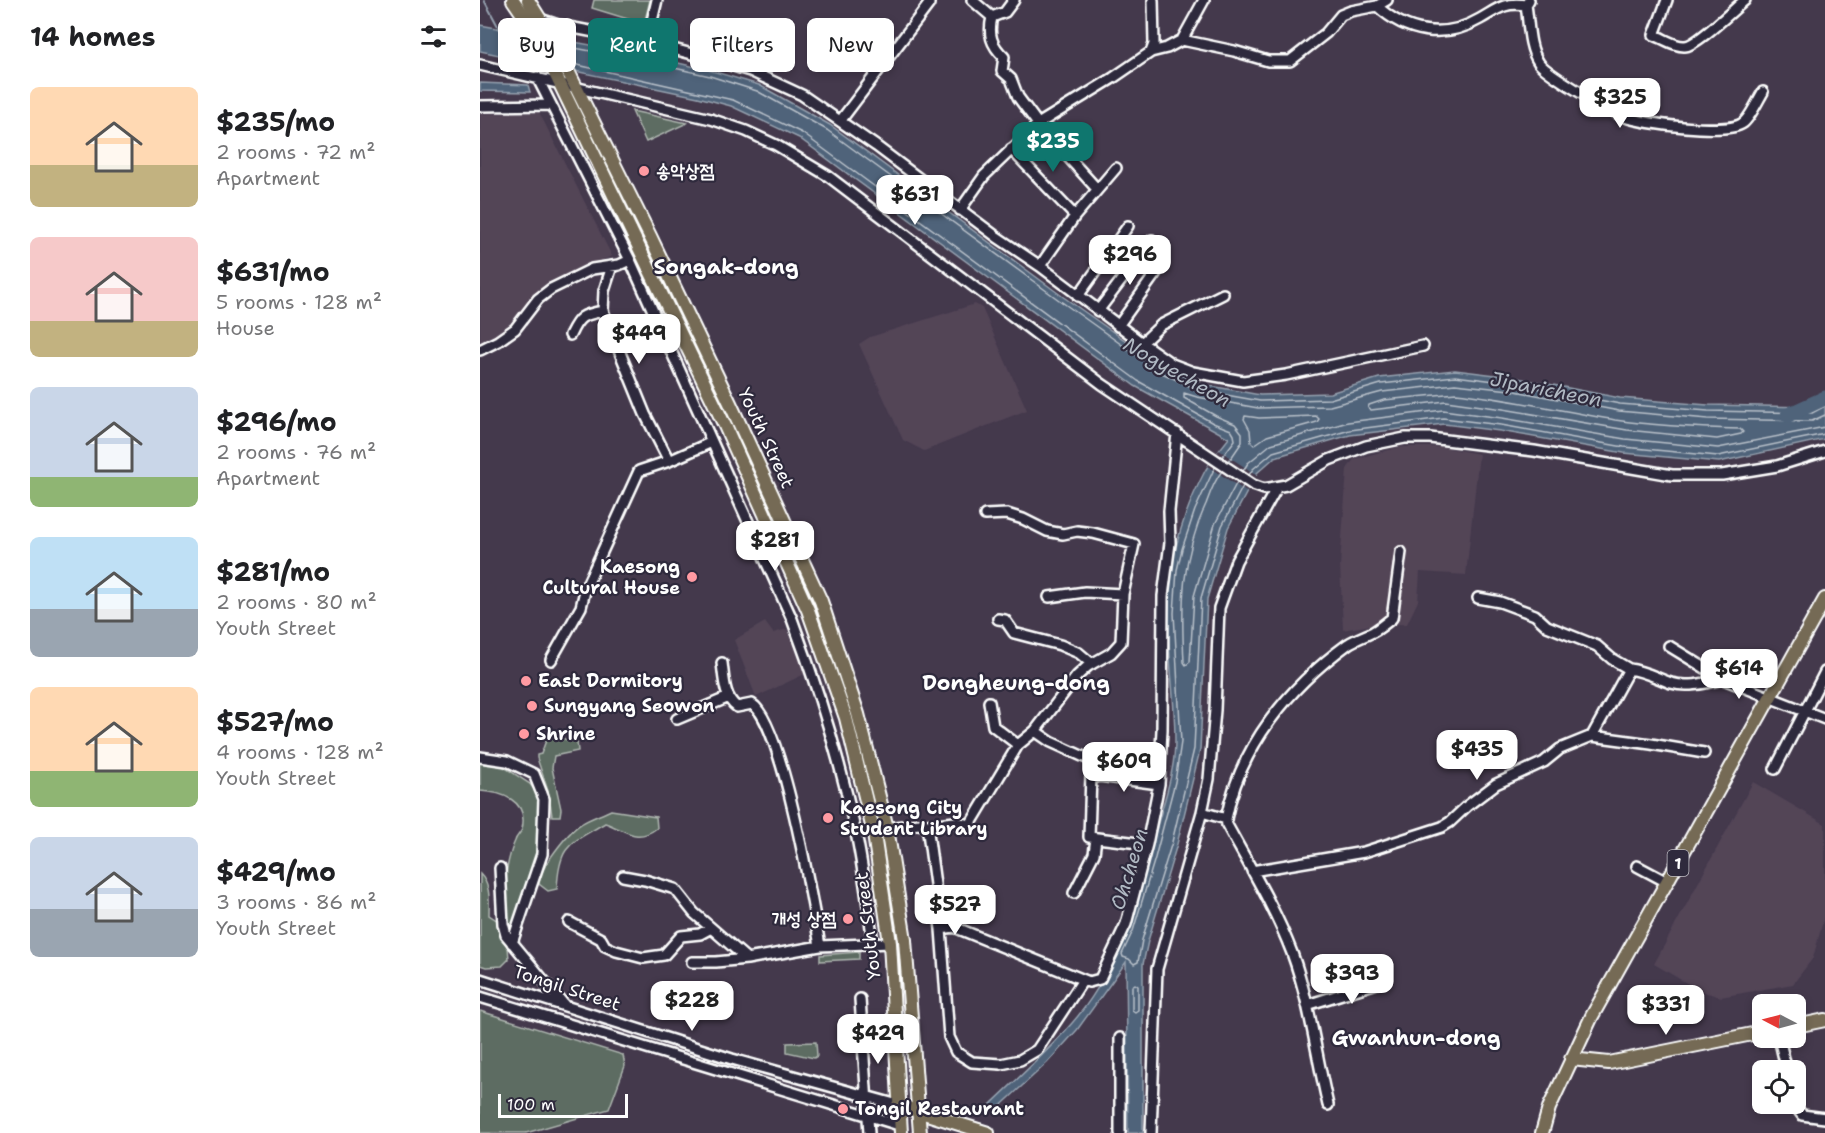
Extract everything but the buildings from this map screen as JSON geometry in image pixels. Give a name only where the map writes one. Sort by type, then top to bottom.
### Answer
[{"type":"main road","name":"Youth Street","points":[[513,0],[535,32],[560,76],[725,426],[808,610],[849,730],[874,834],[890,942],[900,1129]]},
{"type":"main road","name":"Youth Street","points":[[528,0],[539,18]]},
{"type":"main road","name":"Youth Street","points":[[559,72],[560,76],[574,85],[650,236],[821,601],[858,714],[887,828],[905,940],[918,1110],[923,1132]]},
{"type":"main road","name":"1","points":[[1542,1133],[1550,1108],[1592,1016],[1825,599]]},
{"type":"main road","points":[[1806,1024],[1825,1020]]},
{"type":"main road","points":[[1571,1059],[1609,1063],[1752,1034]]},
{"type":"main road","name":"Tongil Street","points":[[898,1105],[988,1133]]},
{"type":"main road","name":"Tongil Street","points":[[900,1129],[923,1132]]},
{"type":"street","points":[[653,18],[657,0]]},
{"type":"street","points":[[840,120],[929,2],[939,0]]},
{"type":"street","points":[[972,0],[992,17]]},
{"type":"street","points":[[992,17],[1005,12],[1014,0]]},
{"type":"street","points":[[1151,52],[1154,44],[1153,0]]},
{"type":"street","points":[[960,210],[984,176],[1038,124],[1151,52],[1167,48],[1182,40],[1204,0]]},
{"type":"street","points":[[1182,40],[1268,61],[1290,61],[1326,33],[1341,15],[1351,10],[1377,6],[1387,0]]},
{"type":"street","points":[[1667,0],[1654,35],[1683,47],[1701,38],[1745,0]]},
{"type":"street","points":[[1377,6],[1402,25],[1438,32],[1467,25],[1500,6],[1528,2],[1532,46],[1541,66],[1624,117],[1694,129],[1738,125],[1743,124],[1763,92]]},
{"type":"street","points":[[992,17],[989,29],[990,38],[996,50],[1004,57],[1002,71],[1011,79],[1018,97],[1038,124],[1097,189]]},
{"type":"street","points":[[678,51],[739,68],[785,85],[816,103],[1040,266],[1137,342],[1172,364],[1212,377],[1243,381],[1286,375],[1423,346]]},
{"type":"street","points":[[480,65],[537,77],[560,76]]},
{"type":"street","points":[[537,77],[630,260],[792,619],[825,713],[858,841],[873,942]]},
{"type":"street","points":[[574,85],[711,119],[746,131],[801,158],[1177,433],[1253,485],[1264,489],[1286,485],[1329,460],[1366,446],[1405,438],[1430,438],[1534,451],[1672,475],[1733,473],[1777,466],[1825,451]]},
{"type":"street","points":[[480,106],[552,105]]},
{"type":"street","points":[[1011,149],[1075,216]]},
{"type":"street","points":[[1040,266],[1075,216],[1116,168]]},
{"type":"street","points":[[1078,296],[1128,226]]},
{"type":"street","points":[[1098,311],[1152,240]]},
{"type":"street","points":[[480,350],[515,329],[538,299],[551,289],[592,269],[630,260]]},
{"type":"street","points":[[1118,326],[1163,262]]},
{"type":"street","points":[[612,266],[604,291],[603,311],[645,414],[669,461]]},
{"type":"street","points":[[1137,342],[1161,325],[1223,294]]},
{"type":"street","points":[[570,335],[577,320],[586,314],[603,311]]},
{"type":"street","points":[[941,929],[954,927],[1089,982],[1100,979],[1126,924],[1147,844],[1159,784],[1162,730],[1163,596],[1170,543],[1169,511],[1177,433]]},
{"type":"street","points":[[551,660],[581,608],[586,587],[639,471],[712,442]]},
{"type":"street","points":[[1151,1133],[1157,969],[1203,812],[1209,779],[1221,599],[1236,561],[1276,487]]},
{"type":"street","points":[[887,828],[955,822],[970,825],[1018,745],[1035,731],[1077,676],[1112,653],[1121,642],[1123,594],[1134,544],[1093,533],[1077,531],[1063,534],[1047,531],[1007,514],[986,515]]},
{"type":"street","points":[[1328,1105],[1307,1005],[1292,953],[1274,912],[1227,825],[1226,819],[1246,760],[1258,735],[1274,713],[1313,672],[1351,643],[1392,618],[1401,552]]},
{"type":"street","points":[[1049,597],[1085,592],[1123,594]]},
{"type":"street","points":[[1478,598],[1500,602],[1535,615],[1547,626],[1597,646],[1612,659],[1629,669],[1641,670],[1672,683],[1698,685],[1723,679]]},
{"type":"street","points":[[999,619],[1005,620],[1014,633],[1060,645],[1079,653],[1092,664]]},
{"type":"street","points":[[1669,646],[1723,679],[1825,719]]},
{"type":"street","points":[[722,663],[729,697],[733,705],[737,707],[752,704],[756,706],[768,729],[794,810],[820,946]]},
{"type":"street","points":[[1592,736],[1629,669]]},
{"type":"street","points":[[1775,769],[1825,672]]},
{"type":"street","points":[[676,719],[729,697]]},
{"type":"street","points":[[989,702],[993,726],[1018,745]]},
{"type":"street","points":[[1035,731],[1052,742],[1095,762],[1091,775],[1089,837],[1147,844]]},
{"type":"street","points":[[1252,870],[1364,852],[1442,827],[1496,784],[1544,762],[1560,749],[1592,736],[1704,753]]},
{"type":"street","points":[[480,757],[507,761],[534,774],[544,799],[542,854],[512,943]]},
{"type":"street","points":[[1091,775],[1159,784]]},
{"type":"street","points":[[1203,812],[1226,819]]},
{"type":"street","points":[[927,825],[941,929],[949,1037],[957,1052],[972,1062],[1002,1064],[1020,1060],[1037,1050],[1083,980]]},
{"type":"street","points":[[1074,893],[1094,854],[1096,838]]},
{"type":"street","points":[[1637,866],[1667,882]]},
{"type":"street","points":[[500,868],[503,924],[506,935],[567,1007]]},
{"type":"street","points":[[623,876],[675,889],[694,913],[747,959]]},
{"type":"street","points":[[569,922],[602,939],[605,946],[643,958],[664,955],[681,936],[700,934],[711,928]]},
{"type":"street","points":[[692,962],[747,959],[820,946],[890,942]]},
{"type":"street","name":"Tongil Street","points":[[480,979],[743,1062],[898,1105]]},
{"type":"street","points":[[1307,1005],[1384,979]]},
{"type":"street","name":"Tongil Street","points":[[480,997],[868,1115],[900,1129]]},
{"type":"street","points":[[860,999],[869,1133]]},
{"type":"street","points":[[1120,1038],[1120,1133]]},
{"type":"street","points":[[1801,1114],[1825,1118]]},
{"type":"shaded area","points":[[539,112],[612,256],[548,285],[535,297],[514,325],[497,339],[480,347],[480,114]]},
{"type":"shaded area","points":[[975,304],[982,308],[1027,410],[924,451],[903,440],[859,344],[870,337]]},
{"type":"shaded area","points":[[1400,447],[1443,447],[1479,454],[1466,575],[1420,572],[1418,601],[1407,624],[1371,625],[1343,630],[1340,565],[1347,469],[1354,459]]},
{"type":"shaded area","points":[[765,622],[773,633],[787,629],[807,673],[756,697],[734,640]]},
{"type":"shaded area","points":[[1753,782],[1825,824],[1825,914],[1813,958],[1793,984],[1721,997],[1700,991],[1654,964]]},
{"type":"green space","points":[[594,0],[650,0],[646,18],[624,18],[592,8]]},
{"type":"green space","points":[[632,111],[687,123],[646,142]]},
{"type":"green space","points":[[548,735],[577,742],[578,751],[554,756],[552,768],[561,809],[560,816],[552,816],[549,794],[537,758],[537,755],[541,754]]},
{"type":"green space","points":[[480,761],[498,763],[530,784],[538,795],[537,852],[516,918],[511,925],[506,920],[504,887],[510,856],[522,829],[523,819],[517,804],[512,800],[496,793],[480,791]]},
{"type":"green space","points":[[611,810],[656,817],[657,828],[650,833],[637,835],[605,823],[569,847],[560,863],[557,889],[548,891],[539,884],[548,861],[575,828]]},
{"type":"green space","points":[[480,874],[488,888],[489,915],[498,921],[508,947],[509,959],[502,966],[480,965]]},
{"type":"green space","points":[[859,952],[859,959],[820,961],[820,955]]},
{"type":"green space","points":[[480,1011],[623,1055],[625,1066],[609,1109],[526,1133],[480,1133]]},
{"type":"green space","points":[[816,1042],[817,1056],[814,1058],[787,1052],[787,1043]]},
{"type":"water","points":[[480,25],[498,28],[498,55],[480,51]]},
{"type":"water","points":[[576,42],[588,45],[588,72],[678,72],[678,63],[690,66],[690,72],[715,72],[759,85],[830,125],[1062,296],[1163,367],[1200,384],[1260,395],[1330,393],[1379,378],[1455,370],[1512,377],[1620,398],[1708,405],[1812,407],[1825,399],[1825,439],[1719,462],[1624,453],[1500,431],[1444,424],[1350,435],[1275,457],[1257,473],[1228,528],[1207,599],[1200,750],[1177,844],[1143,964],[1143,1133],[1128,1133],[1126,962],[1077,1030],[1047,1063],[995,1111],[989,1106],[1057,1039],[1093,996],[1117,952],[1135,905],[1173,764],[1175,725],[1168,614],[1174,558],[1183,522],[1197,488],[1208,467],[1229,438],[1135,386],[799,138],[731,106],[576,71]]},
{"type":"water","points":[[480,83],[528,85],[530,92],[480,91]]},
{"type":"pier","points":[[1219,450],[1258,476],[1248,493],[1208,466]]},
{"type":"waterway","points":[[484,0],[498,26]]},
{"type":"waterway","name":"Jiparicheon","points":[[1788,415],[1825,398]]},
{"type":"place","name":"송악상점","points":[[644,171]]},
{"type":"place","name":"Kaesong Cultural House","points":[[692,577]]},
{"type":"place","name":"East Dormitory","points":[[526,681]]},
{"type":"place","name":"Sungyang Seowon","points":[[532,706]]},
{"type":"place","name":"Shrine","points":[[524,734]]},
{"type":"place","name":"Kaesong City Student Library","points":[[828,818]]},
{"type":"place","name":"개성 상점","points":[[848,919]]},
{"type":"place","name":"Tongil Restaurant","points":[[843,1109]]},
{"type":"district","name":"Songak-dong","points":[[726,267]]},
{"type":"district","name":"Dongheung-dong","points":[[1016,683]]},
{"type":"district","name":"Gwanhun-dong","points":[[1416,1038]]},
{"type":"water label","name":"Nogyecheon","points":[[1177,372]]},
{"type":"water label","name":"Ohcheon","points":[[1129,869]]}]
